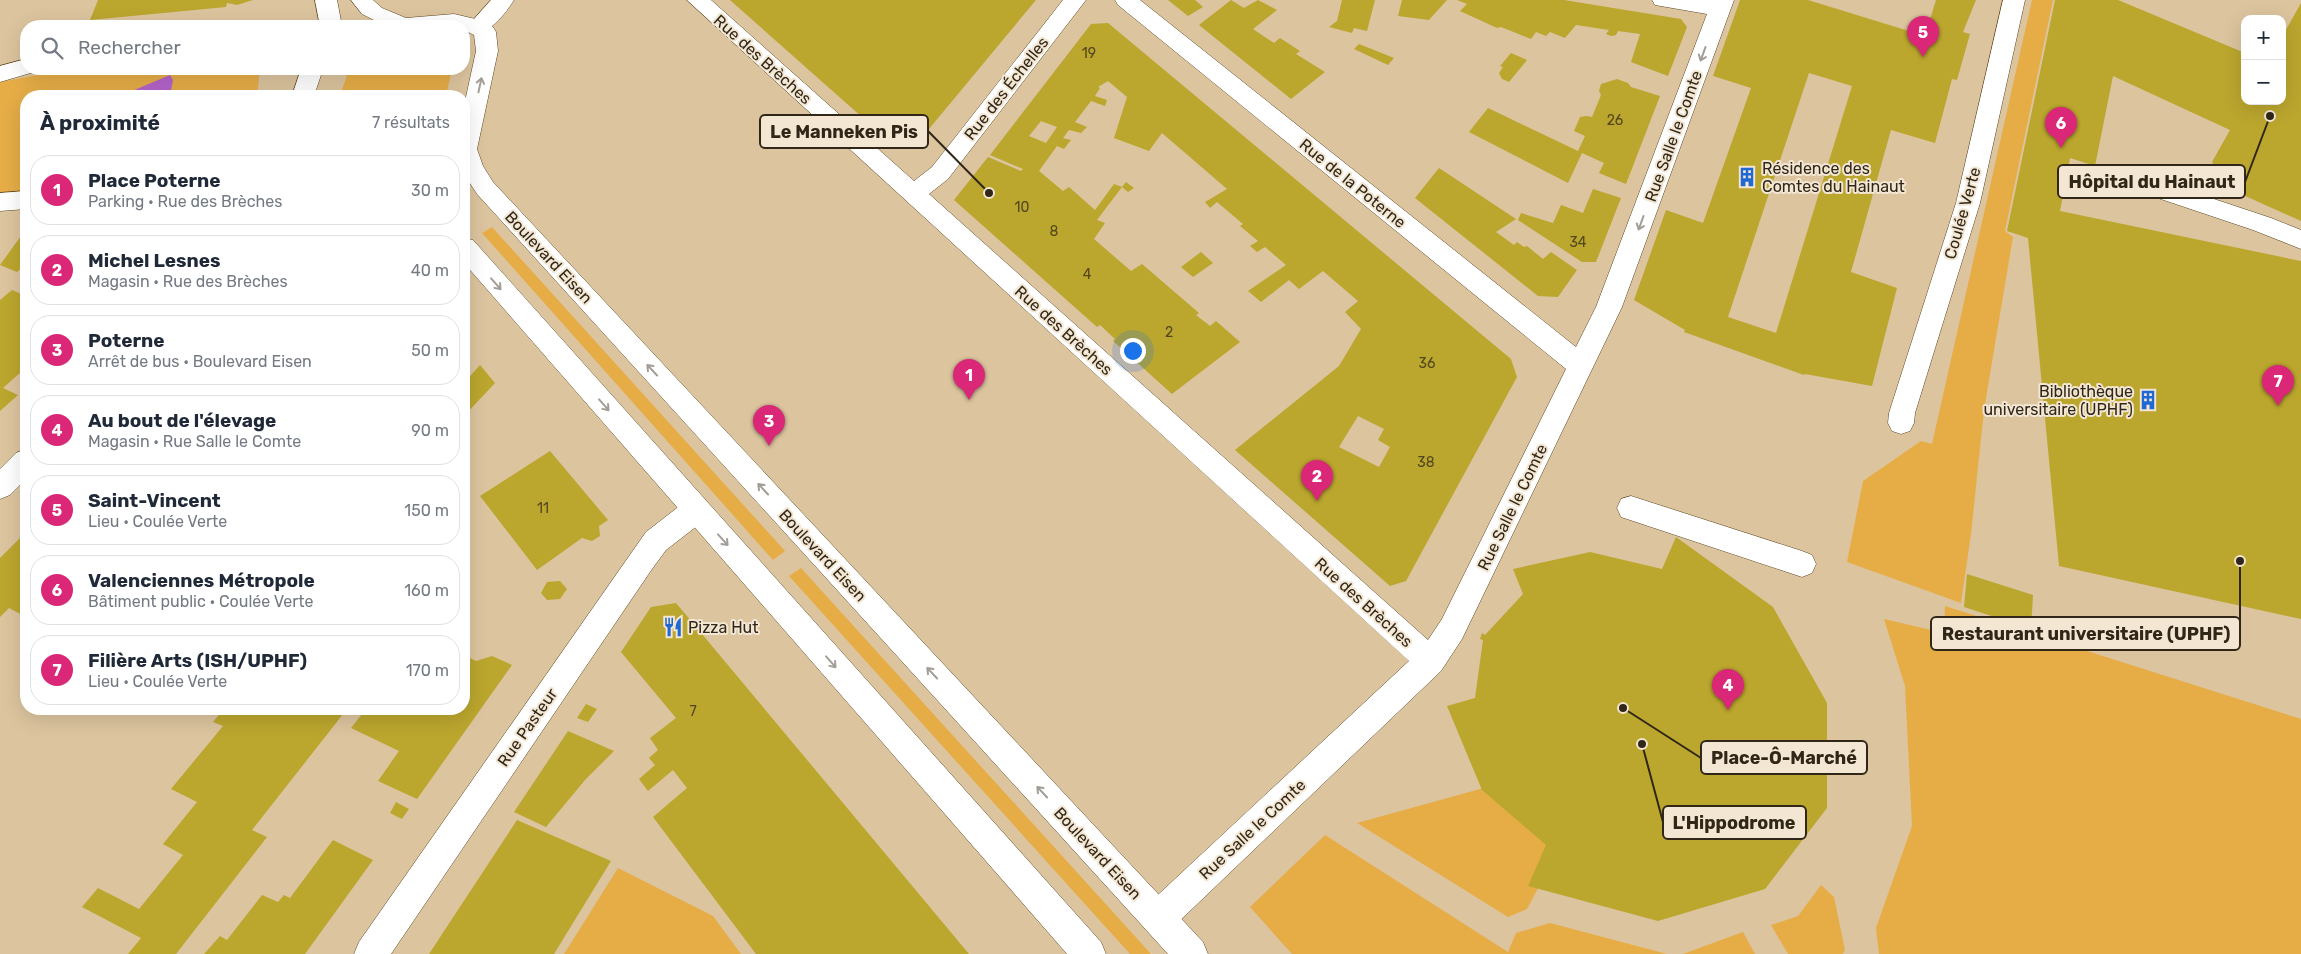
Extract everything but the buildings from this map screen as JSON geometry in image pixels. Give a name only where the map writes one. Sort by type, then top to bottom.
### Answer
[{"type":"street","points":[[326,0],[330,20]]},
{"type":"street","points":[[362,0],[376,14],[388,20]]},
{"type":"street","points":[[478,27],[503,0]]},
{"type":"street","name":"Rue des Brèches","points":[[698,0],[1430,661]]},
{"type":"street","name":"Rue des Échelles","points":[[913,194],[940,173],[950,161],[1074,0]]},
{"type":"street","name":"Rue de la Poterne","points":[[1126,0],[1581,366]]},
{"type":"street","points":[[1663,0],[1722,4]]},
{"type":"street","name":"Coulée Verte","points":[[1901,423],[1902,412],[1968,203],[2014,0]]},
{"type":"street","name":"Rue Salle le Comte","points":[[1158,918],[1430,661],[1452,629],[1581,366],[1615,291],[1722,4]]},
{"type":"street","points":[[470,25],[478,27],[485,32],[487,38],[487,52],[470,130]]},
{"type":"street","points":[[0,74],[20,69]]},
{"type":"street","points":[[305,90],[310,75]]},
{"type":"street","name":"Boulevard Eisen","points":[[470,164],[485,188],[1191,954]]},
{"type":"street","points":[[2139,182],[2262,224],[2301,240]]},
{"type":"street","points":[[0,202],[20,200]]},
{"type":"street","points":[[470,254],[1089,954]]},
{"type":"street","points":[[0,487],[20,468]]},
{"type":"street","points":[[1631,508],[1802,564]]},
{"type":"street","name":"Rue Pasteur","points":[[371,954],[642,560],[656,541],[696,510]]},
{"type":"shaded area","points":[[2032,0],[2053,0],[2005,231],[2013,237],[1984,410],[1971,534],[1961,603],[1847,562],[1863,481],[1921,441],[1932,444]]},
{"type":"shaded area","points":[[38,75],[259,75],[258,90],[20,90],[20,192],[0,194],[0,82]]},
{"type":"shaded area","points":[[170,75],[173,80],[171,90],[134,90]]},
{"type":"shaded area","points":[[347,75],[451,75],[447,90],[342,90]]},
{"type":"shaded area","points":[[492,227],[785,551],[773,560],[482,233]]},
{"type":"shaded area","points":[[801,568],[1151,954],[1130,954],[789,576]]},
{"type":"shaded area","points":[[1945,606],[2301,719],[2301,954],[1879,954],[1876,928],[1912,826],[1905,686],[1884,619],[1944,633]]},
{"type":"shaded area","points":[[1491,786],[1557,844],[1543,879],[1527,909],[1508,917],[1357,823]]},
{"type":"shaded area","points":[[1325,835],[1508,952],[1516,933],[1550,923],[1667,954],[1292,954],[1250,907]]},
{"type":"shaded area","points":[[618,868],[713,916],[741,954],[564,954]]},
{"type":"shaded area","points":[[1821,885],[1834,897],[1845,950],[1843,954],[1788,954],[1771,925],[1798,916]]},
{"type":"shaded area","points":[[1743,932],[1755,954],[1683,954]]},
{"type":"place","name":"Saint-Vincent","points":[[1923,57]]},
{"type":"place","name":"Hôpital du Hainaut","points":[[2270,116]]},
{"type":"place","name":"Valenciennes Métropole","points":[[2061,148]]},
{"type":"place","name":"Résidence des Comtes du Hainaut","points":[[1747,177]]},
{"type":"place","name":"Le Manneken Pis","points":[[989,193]]},
{"type":"place","name":"Place Poterne","points":[[969,400]]},
{"type":"place","name":"Bibliothèque universitaire (UPHF)","points":[[2148,400]]},
{"type":"place","name":"Filière Arts (ISH/UPHF)","points":[[2278,406]]},
{"type":"place","name":"Poterne","points":[[769,446]]},
{"type":"place","name":"Michel Lesnes","points":[[1317,501]]},
{"type":"place","name":"Restaurant universitaire (UPHF)","points":[[2240,561]]},
{"type":"place","name":"Pizza Hut","points":[[673,627]]},
{"type":"place","name":"Place-Ô-Marché","points":[[1623,708]]},
{"type":"place","name":"Au bout de l'élevage","points":[[1728,710]]},
{"type":"place","name":"L'Hippodrome","points":[[1642,744]]}]
